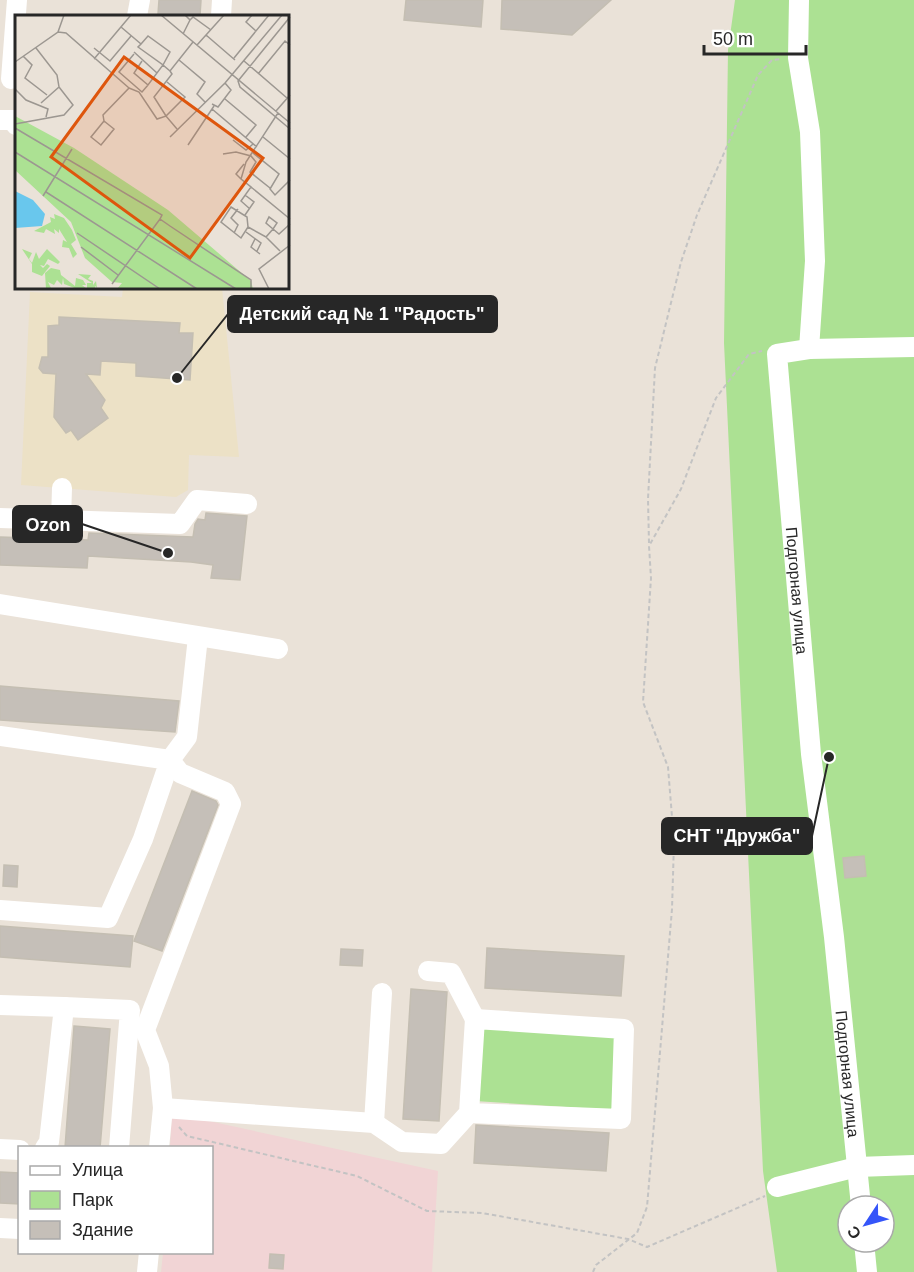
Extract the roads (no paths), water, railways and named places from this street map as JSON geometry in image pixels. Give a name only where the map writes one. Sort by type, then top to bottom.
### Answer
[{"type":"street","points":[[16,15],[17,0]]},
{"type":"street","points":[[137,15],[141,0]]},
{"type":"street","points":[[221,15],[222,0]]},
{"type":"street","points":[[799,0],[798,58],[810,132],[815,261],[809,349],[914,347]]},
{"type":"street","points":[[9,80],[15,20]]},
{"type":"street","points":[[0,120],[13,120],[15,123]]},
{"type":"street","name":"Подгорная улица","points":[[809,349],[777,354],[811,754],[834,937],[860,1194]]},
{"type":"street","points":[[61,520],[62,488]]},
{"type":"street","points":[[0,518],[180,524],[197,500],[247,504]]},
{"type":"street","points":[[0,604],[198,638],[278,649]]},
{"type":"street","points":[[0,910],[108,918],[143,839],[170,760],[188,737],[198,638]]},
{"type":"street","points":[[0,736],[170,760],[180,773],[225,792],[231,804],[146,1030],[159,1066],[163,1108],[159,1146]]},
{"type":"street","points":[[163,1108],[374,1123],[402,1142],[441,1144],[469,1113],[475,1019],[451,973],[428,971]]},
{"type":"street","points":[[374,1123],[382,993]]},
{"type":"street","points":[[0,1005],[130,1010],[118,1146]]},
{"type":"street","points":[[47,1146],[49,1143],[64,1007]]},
{"type":"street","points":[[469,1113],[621,1119],[624,1029],[475,1019]]},
{"type":"street","points":[[0,1149],[18,1150]]},
{"type":"street","points":[[777,1187],[857,1167],[914,1165]]},
{"type":"street","points":[[0,1228],[18,1229]]},
{"type":"street","points":[[147,1272],[149,1254]]},
{"type":"street","points":[[865,1254],[867,1272]]},
{"type":"place","name":"Детский сад № 1 \"Радость\"","points":[[177,378]]},
{"type":"place","name":"Ozon","points":[[168,553]]},
{"type":"place","name":"СНТ \"Дружба\"","points":[[829,757]]}]
